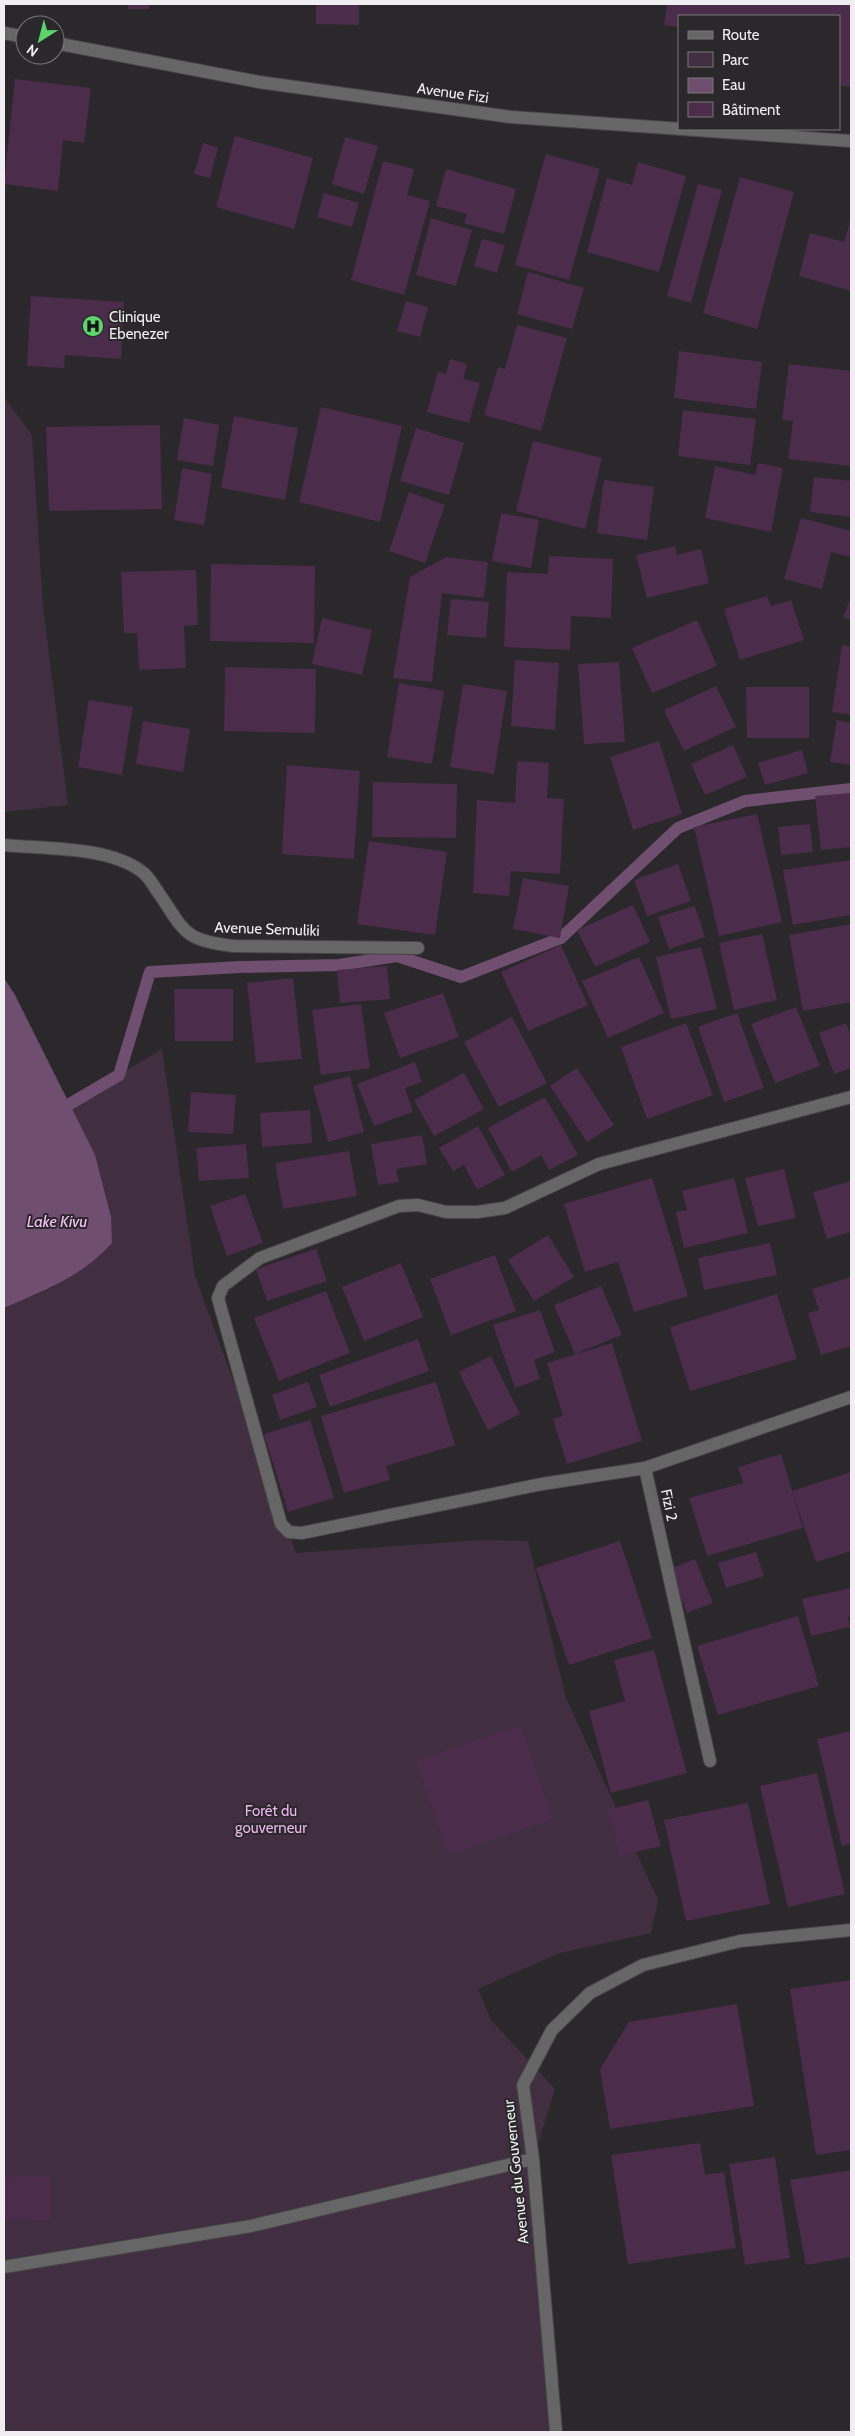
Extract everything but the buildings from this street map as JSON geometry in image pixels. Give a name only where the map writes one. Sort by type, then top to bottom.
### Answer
[{"type":"street","name":"Avenue Fizi","points":[[65,45],[259,82],[511,117],[678,129]]},
{"type":"street","name":"Avenue Fizi","points":[[695,130],[851,141]]},
{"type":"street","name":"Avenue Semuliki","points":[[4,845],[88,853],[118,858],[143,872],[190,936],[207,943],[233,946],[418,948]]},
{"type":"street","points":[[851,1097],[599,1164],[505,1208],[477,1212],[446,1212],[418,1205],[398,1206],[260,1258],[223,1286],[218,1298],[281,1524],[289,1532],[302,1533],[542,1484],[645,1468],[851,1397]]},
{"type":"street","name":"Fizi 2","points":[[645,1468],[710,1761]]},
{"type":"street","name":"Avenue du Gouverneur","points":[[556,2432],[533,2160],[523,2085],[552,2030],[590,1993],[643,1965],[740,1942],[851,1930]]},
{"type":"street","points":[[4,2267],[251,2226],[533,2160]]},
{"type":"green space","points":[[4,397],[32,435],[43,606],[68,805],[4,812]]},
{"type":"green space","name":"Forêt du gouverneur","points":[[162,1049],[195,1276],[296,1553],[483,1540],[528,1541],[566,1698],[658,1900],[651,1933],[560,1953],[478,1989],[491,2020],[555,2089],[533,2160],[556,2432],[4,2432],[4,1308],[54,1287],[95,1155],[68,1105]]},
{"type":"water","name":"Lake Kivu","points":[[4,978],[15,995],[95,1155],[111,1217],[112,1243],[101,1255],[75,1274],[48,1289],[4,1308]]},
{"type":"waterway","points":[[68,1105],[119,1075],[150,972],[240,967],[339,965],[397,956],[461,977],[561,938],[678,828],[745,801],[851,789]]},
{"type":"place","name":"Clinique Ebenezer","points":[[93,326]]}]
